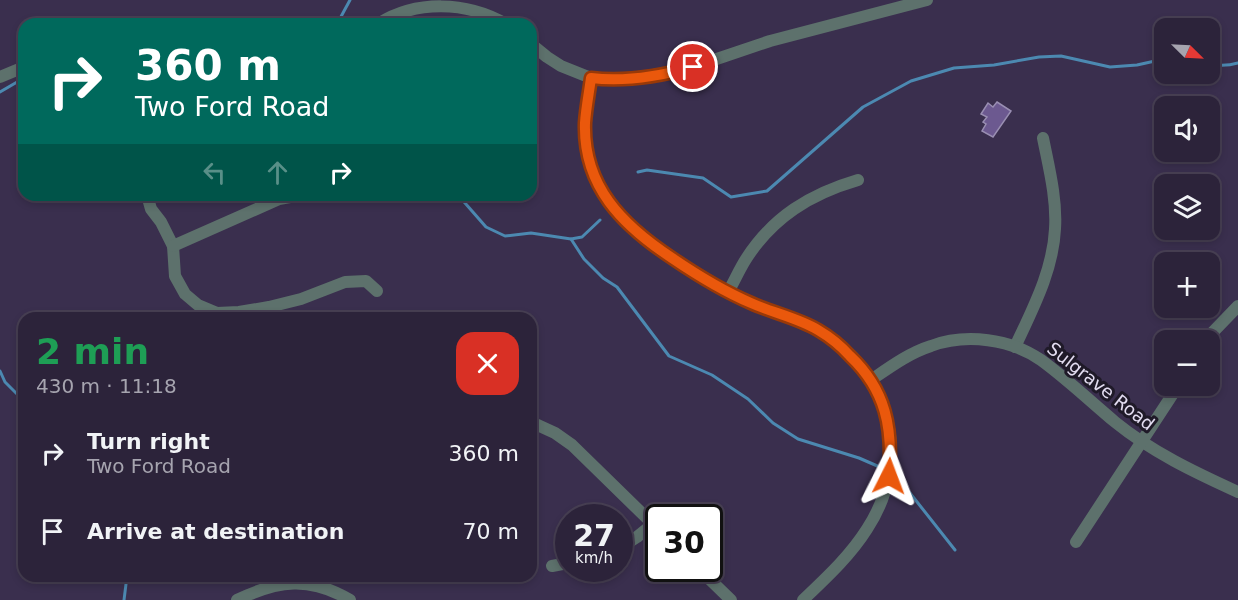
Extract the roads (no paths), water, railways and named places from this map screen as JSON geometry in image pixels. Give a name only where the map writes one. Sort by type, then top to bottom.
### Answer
[{"type":"street","points":[[537,49],[561,66],[591,78],[611,80],[647,76],[693,67],[770,40],[927,0]]},
{"type":"street","points":[[388,18],[413,6],[441,4],[474,9],[495,18]]},
{"type":"street","points":[[0,77],[18,70]]},
{"type":"street","points":[[591,78],[586,111],[586,144],[600,189],[621,218],[633,230],[695,274],[753,304],[801,322],[833,339],[861,365],[884,405],[891,458],[889,476],[878,510],[855,547],[803,600]]},
{"type":"street","points":[[1016,347],[1053,250],[1055,210],[1043,138]]},
{"type":"street","points":[[728,292],[757,244],[787,213],[822,193],[858,180]]},
{"type":"street","points":[[149,201],[173,246],[175,276],[185,294],[198,305],[215,312]]},
{"type":"street","points":[[173,246],[274,201]]},
{"type":"street","points":[[239,312],[301,299],[345,282],[366,281],[377,291]]},
{"type":"street","points":[[1215,330],[1238,306]]},
{"type":"street","name":"Sulgrave Road","points":[[871,380],[920,350],[948,341],[993,341],[1016,347],[1040,359],[1141,441],[1189,470],[1238,492]]},
{"type":"street","points":[[1076,542],[1171,396]]},
{"type":"street","points":[[537,425],[572,445],[645,515]]},
{"type":"street","points":[[712,582],[731,600]]},
{"type":"street","points":[[237,600],[270,586],[295,583],[327,589],[350,600]]},
{"type":"waterway","points":[[340,18],[350,0]]},
{"type":"waterway","points":[[638,172],[647,170],[703,178],[731,197],[767,191],[863,107],[911,81],[954,68],[994,65],[1039,57],[1061,56],[1110,67],[1154,61]]},
{"type":"waterway","points":[[1220,65],[1238,63]]},
{"type":"waterway","points":[[0,92],[18,82]]},
{"type":"waterway","points":[[463,201],[486,227],[505,236],[531,233],[571,239],[582,237],[600,220]]},
{"type":"waterway","points":[[571,239],[584,259],[603,278],[617,287],[669,356],[712,375],[748,399],[773,423],[798,439],[859,458],[882,468]]},
{"type":"waterway","points":[[0,371],[5,382],[18,395]]},
{"type":"waterway","points":[[895,474],[955,550]]},
{"type":"waterway","points":[[124,600],[126,582]]}]
